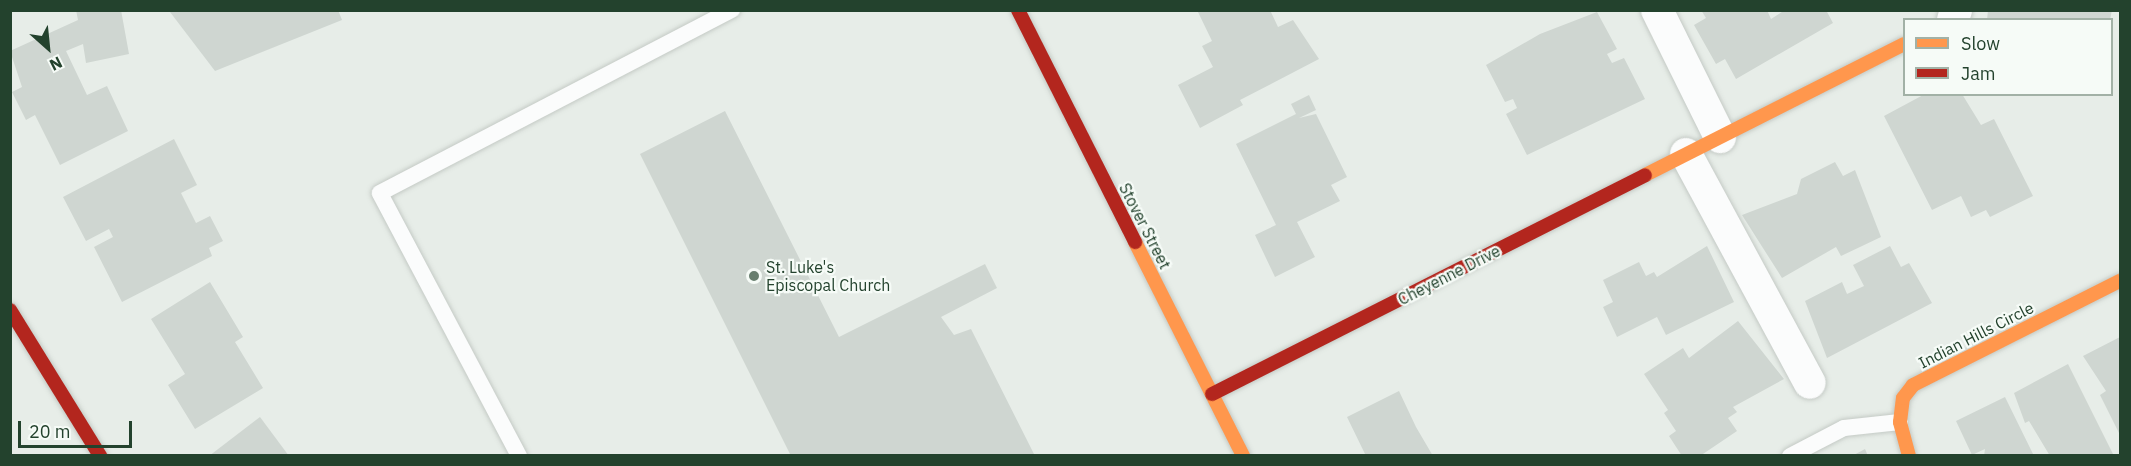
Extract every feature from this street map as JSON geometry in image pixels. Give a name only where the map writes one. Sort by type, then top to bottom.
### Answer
[{"type":"street","name":"Stover Street","points":[[1018,10],[1243,456]]},
{"type":"street","points":[[1657,10],[1720,137]]},
{"type":"street","name":"Cheyenne Drive","points":[[1212,394],[1903,45]]},
{"type":"street","points":[[1686,154],[1810,383]]},
{"type":"street","name":"Indian Hills Circle","points":[[1909,456],[1900,422],[1903,398],[1913,385],[2121,281]]},
{"type":"street","points":[[10,310],[100,456]]},
{"type":"lane","points":[[519,456],[380,193],[732,10]]},
{"type":"lane","points":[[1790,456],[1844,428],[1900,422]]},
{"type":"building","points":[[76,10],[121,10],[129,54],[86,63],[83,44],[66,51],[87,95],[107,86],[128,131],[60,165],[35,115],[26,120],[12,92],[22,87],[10,51],[78,20]]},
{"type":"building","points":[[338,10],[342,20],[215,71],[170,12]]},
{"type":"building","points":[[1197,10],[1270,10],[1278,27],[1293,20],[1319,59],[1240,100],[1243,105],[1200,128],[1178,85],[1213,67],[1202,46],[1212,41]]},
{"type":"building","points":[[1701,10],[1767,10],[1771,19],[1785,10],[1826,10],[1833,23],[1736,79],[1725,59],[1716,64],[1694,25],[1706,18]]},
{"type":"building","points":[[1988,10],[2112,10],[2110,18],[1987,18]]},
{"type":"building","points":[[1597,12],[1617,49],[1607,54],[1612,63],[1624,58],[1645,99],[1527,155],[1506,114],[1517,108],[1513,99],[1505,102],[1486,65],[1540,34]]},
{"type":"building","points":[[1309,95],[1316,110],[1299,118],[1316,114],[1347,177],[1331,185],[1340,201],[1297,222],[1315,257],[1275,277],[1255,235],[1276,225],[1236,144],[1296,114],[1291,104]]},
{"type":"building","points":[[1921,96],[1963,96],[1981,125],[1994,119],[2033,196],[1990,217],[1986,210],[1971,217],[1961,196],[1932,210],[1884,116]]},
{"type":"building","name":"St. Luke's Episcopal Church","points":[[725,111],[839,337],[985,264],[997,288],[941,317],[954,335],[971,329],[1035,456],[791,456],[640,154]]},
{"type":"building","points":[[174,139],[197,185],[181,193],[196,223],[210,216],[223,241],[209,248],[212,256],[122,302],[94,247],[113,237],[109,229],[86,241],[63,197]]},
{"type":"building","points":[[1835,162],[1843,176],[1855,170],[1881,237],[1841,256],[1836,247],[1782,278],[1742,215],[1797,194],[1801,179]]},
{"type":"building","points":[[1707,246],[1734,302],[1666,335],[1657,317],[1617,337],[1603,307],[1613,302],[1603,280],[1639,262],[1646,276],[1654,272],[1657,277]]},
{"type":"building","points":[[1890,246],[1901,267],[1909,263],[1932,303],[1827,358],[1805,301],[1842,282],[1847,294],[1864,286],[1853,265]]},
{"type":"building","points":[[210,282],[243,337],[235,342],[263,388],[195,429],[168,385],[185,374],[151,319]]},
{"type":"building","points":[[1738,321],[1784,379],[1733,407],[1737,412],[1728,418],[1737,431],[1700,456],[1682,456],[1669,436],[1676,431],[1664,413],[1668,410],[1644,374],[1683,348],[1689,358]]},
{"type":"building","points":[[2120,337],[2120,435],[2100,395],[2106,391],[2083,356]]},
{"type":"building","points":[[2068,364],[2114,456],[2050,456],[2029,421],[2025,423],[2014,393]]},
{"type":"building","points":[[1399,391],[1433,456],[1366,456],[1347,417]]},
{"type":"building","points":[[2005,397],[2034,456],[1984,456],[1985,449],[1972,455],[1956,421]]},
{"type":"building","points":[[260,417],[289,456],[209,456]]},
{"type":"building","points":[[1865,449],[1868,456],[1852,456]]},
{"type":"traffic: slow","points":[[1645,175],[1903,45]]},
{"type":"traffic: slow","points":[[1135,242],[1243,456]]},
{"type":"traffic: slow","points":[[1909,456],[1900,422],[1903,398],[1913,385],[2120,281]]},
{"type":"traffic: jam","points":[[1018,10],[1135,242]]},
{"type":"traffic: jam","points":[[1212,394],[1645,175]]},
{"type":"traffic: jam","points":[[10,310],[100,456]]},
{"type":"place","name":"St. Luke's Episcopal Church","points":[[754,276]]}]
